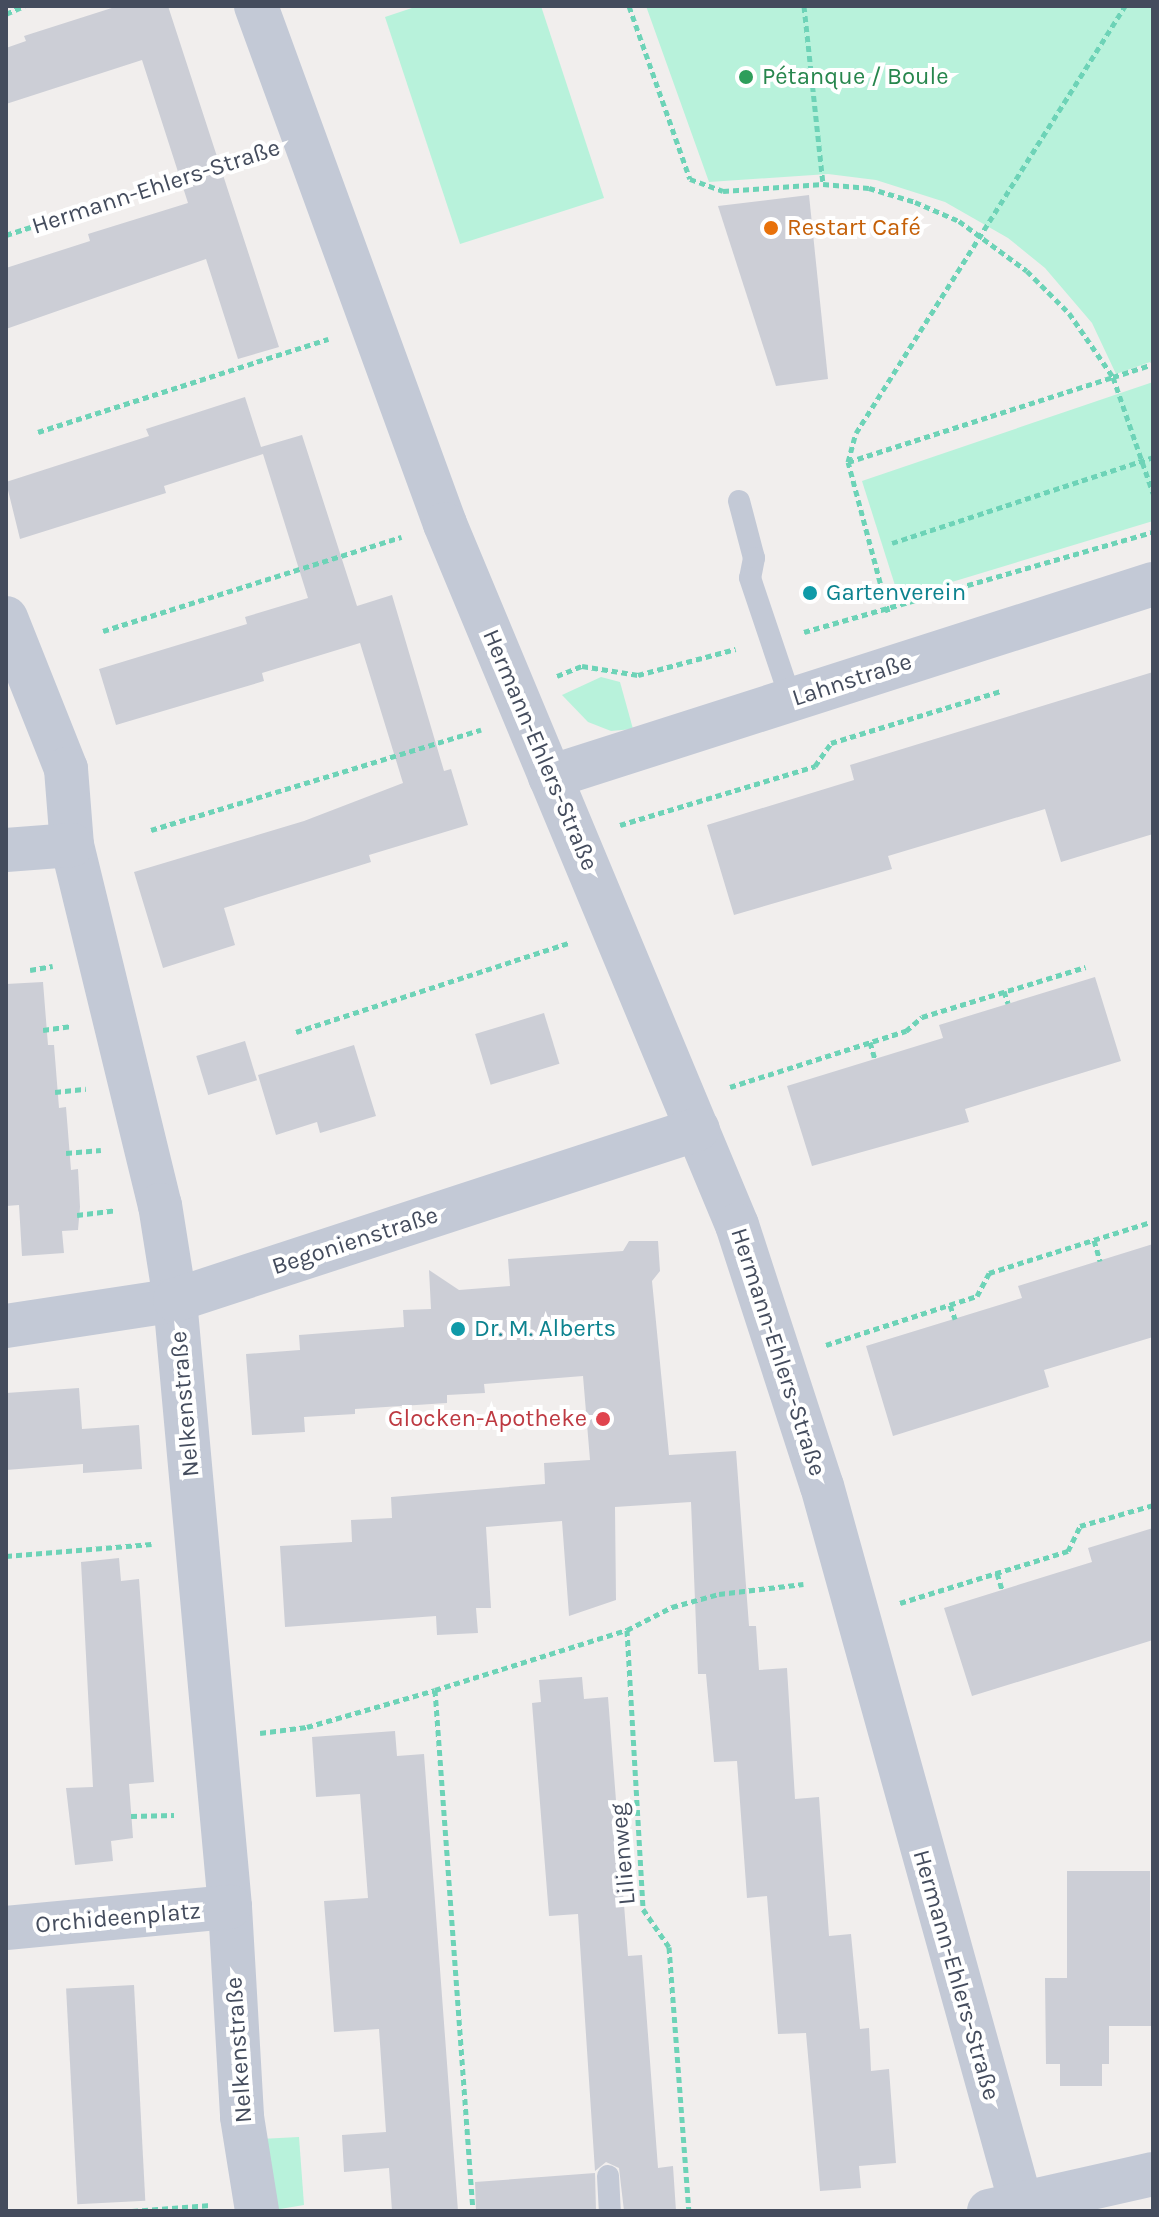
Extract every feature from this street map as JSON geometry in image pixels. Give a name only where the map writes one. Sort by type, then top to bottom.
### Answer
[{"type":"street","name":"Hermann-Ehlers-Straße","points":[[256,6],[445,524],[693,1115],[783,1359],[845,1570],[1011,2208]]},
{"type":"street","name":"Lahnstraße","points":[[550,777],[1153,584]]},
{"type":"street","name":"Nelkenstraße","points":[[6,618],[66,769],[72,845],[160,1205],[175,1300],[230,1907],[242,2117],[255,2207]]},
{"type":"street","points":[[6,850],[72,845]]},
{"type":"street","name":"Begonienstraße","points":[[6,1326],[175,1300],[693,1115]]},
{"type":"street","name":"Orchideenplatz","points":[[6,1928],[230,1907]]},
{"type":"street","points":[[1011,2208],[1153,2174]]},
{"type":"lane","points":[[739,501],[754,558],[750,578],[791,700]]},
{"type":"lane","points":[[608,2176],[610,2211]]},
{"type":"path","points":[[6,14],[24,6]]},
{"type":"path","points":[[629,6],[690,179],[723,191],[823,184],[869,188],[915,202],[980,235],[1027,271],[1069,313],[1113,377],[1153,493]]},
{"type":"path","points":[[804,6],[823,184]]},
{"type":"path","points":[[903,662],[848,462],[856,433],[1125,6]]},
{"type":"path","name":"Hermann-Ehlers-Straße","points":[[6,235],[305,139]]},
{"type":"path","points":[[38,432],[371,325]]},
{"type":"path","points":[[848,462],[1153,364]]},
{"type":"path","points":[[892,543],[1153,457]]},
{"type":"path","points":[[103,631],[445,524]]},
{"type":"path","points":[[582,666],[638,675],[888,611],[1153,532]]},
{"type":"path","points":[[577,838],[815,766],[831,743],[1001,691]]},
{"type":"path","points":[[151,830],[482,730]]},
{"type":"path","points":[[296,1032],[585,938]]},
{"type":"path","points":[[693,1115],[870,1042],[906,1031],[922,1017],[1086,967]]},
{"type":"path","points":[[1004,991],[1008,1003]]},
{"type":"path","points":[[870,1042],[875,1059]]},
{"type":"path","points":[[783,1359],[977,1296],[989,1273],[1151,1222]]},
{"type":"path","points":[[1094,1240],[1100,1261]]},
{"type":"path","points":[[950,1305],[955,1319]]},
{"type":"path","points":[[857,1616],[1068,1551],[1080,1526],[1153,1505]]},
{"type":"path","points":[[6,1556],[197,1536]]},
{"type":"path","points":[[215,1738],[307,1727],[627,1630],[672,1607],[719,1594],[796,1586],[845,1570]]},
{"type":"path","points":[[997,1573],[1002,1589]]},
{"type":"path","name":"Lilienweg","points":[[627,1630],[643,1909],[669,1947],[689,2211]]},
{"type":"path","points":[[435,1690],[473,2211]]},
{"type":"path","points":[[132,2211],[255,2207]]},
{"type":"green space","points":[[418,6],[541,6],[604,198],[460,244],[385,17]]},
{"type":"green space","points":[[646,6],[1153,6],[1153,361],[1116,374],[1092,323],[1045,268],[1008,238],[945,202],[876,180],[828,174],[709,182]]},
{"type":"green space","points":[[1153,382],[1153,521],[899,598],[862,481]]},
{"type":"green space","points":[[601,677],[620,682],[633,729],[611,731],[588,722],[562,695]]},
{"type":"green space","points":[[299,2137],[304,2205],[274,2210],[260,2139]]},
{"type":"building","points":[[118,6],[168,6],[279,347],[238,359],[206,259],[6,329],[6,268],[90,241],[88,234],[188,203],[142,60],[6,104],[6,48],[26,41],[24,36]]},
{"type":"building","points":[[809,195],[828,379],[776,386],[718,206]]},
{"type":"building","points":[[245,397],[261,447],[302,435],[357,606],[392,595],[444,771],[451,769],[468,825],[369,855],[371,862],[224,908],[235,945],[163,968],[134,872],[304,821],[403,783],[360,643],[262,673],[264,681],[116,725],[99,669],[247,624],[245,617],[308,598],[263,454],[164,486],[166,493],[20,539],[6,482],[149,436],[146,429]]},
{"type":"building","points":[[1153,672],[1153,834],[1061,862],[1045,809],[888,856],[892,869],[734,915],[707,825],[854,780],[850,765]]},
{"type":"building","points":[[1095,977],[1121,1061],[965,1109],[969,1122],[812,1166],[787,1086],[943,1038],[939,1025]]},
{"type":"building","points":[[43,982],[48,1045],[54,1045],[59,1108],[66,1107],[71,1170],[78,1169],[80,1207],[78,1230],[62,1231],[64,1253],[22,1256],[19,1205],[6,1206],[6,984]]},
{"type":"building","points":[[544,1013],[559,1064],[491,1085],[475,1034]]},
{"type":"building","points":[[245,1041],[257,1080],[208,1095],[196,1056]]},
{"type":"building","points":[[354,1045],[376,1116],[320,1133],[317,1122],[276,1135],[258,1075]]},
{"type":"building","points":[[629,1241],[658,1241],[660,1271],[652,1281],[669,1455],[736,1451],[749,1626],[756,1626],[759,1670],[787,1668],[795,1799],[819,1797],[829,1936],[851,1934],[860,2029],[869,2028],[871,2071],[889,2069],[896,2163],[859,2166],[861,2188],[820,2191],[806,2033],[778,2034],[767,1896],[747,1898],[737,1761],[714,1762],[706,1674],[698,1674],[691,1502],[615,1507],[616,1600],[569,1616],[562,1521],[486,1527],[491,1608],[476,1608],[478,1633],[437,1635],[436,1616],[285,1627],[280,1546],[352,1542],[351,1520],[392,1518],[391,1497],[545,1484],[544,1463],[590,1460],[583,1376],[484,1384],[485,1393],[447,1395],[447,1403],[355,1409],[355,1414],[304,1417],[305,1432],[252,1435],[246,1354],[300,1350],[299,1335],[404,1327],[403,1310],[431,1309],[429,1270],[459,1290],[510,1286],[508,1259],[623,1251]]},
{"type":"building","points":[[1153,1244],[1153,1337],[1044,1370],[1049,1387],[893,1436],[866,1346],[1022,1298],[1018,1286]]},
{"type":"building","points":[[79,1388],[82,1429],[139,1425],[142,1469],[83,1473],[83,1464],[6,1470],[6,1393]]},
{"type":"building","points":[[1153,1528],[1153,1640],[972,1696],[944,1608],[1092,1562],[1088,1548]]},
{"type":"building","points":[[119,1558],[121,1581],[139,1579],[154,1782],[129,1784],[133,1838],[111,1841],[113,1861],[75,1865],[66,1788],[93,1787],[81,1562]]},
{"type":"building","points":[[582,1677],[584,1699],[608,1697],[628,1956],[642,1955],[658,2168],[673,2166],[676,2211],[624,2211],[619,2168],[606,2162],[595,2171],[578,1914],[549,1916],[532,1703],[541,1702],[539,1680]]},
{"type":"building","points":[[395,1731],[397,1756],[424,1754],[458,2211],[392,2211],[389,2168],[344,2172],[342,2135],[386,2132],[379,2029],[334,2032],[324,1901],[368,1898],[360,1794],[316,1797],[312,1737]]},
{"type":"building","points":[[1067,1871],[1150,1871],[1151,2026],[1109,2026],[1109,2064],[1102,2064],[1102,2086],[1060,2086],[1060,2064],[1046,2064],[1045,1978],[1067,1978]]},
{"type":"building","points":[[134,1985],[145,2201],[77,2204],[66,1989]]},
{"type":"building","points":[[595,2173],[596,2211],[476,2211],[475,2182]]},
{"type":"place","name":"Pétanque / Boule","points":[[746,77]]},
{"type":"place","name":"Restart Café","points":[[771,228]]},
{"type":"place","name":"Gartenverein","points":[[810,593]]},
{"type":"place","name":"Dr. M. Alberts","points":[[458,1329]]},
{"type":"place","name":"Glocken-Apotheke","points":[[603,1419]]}]
